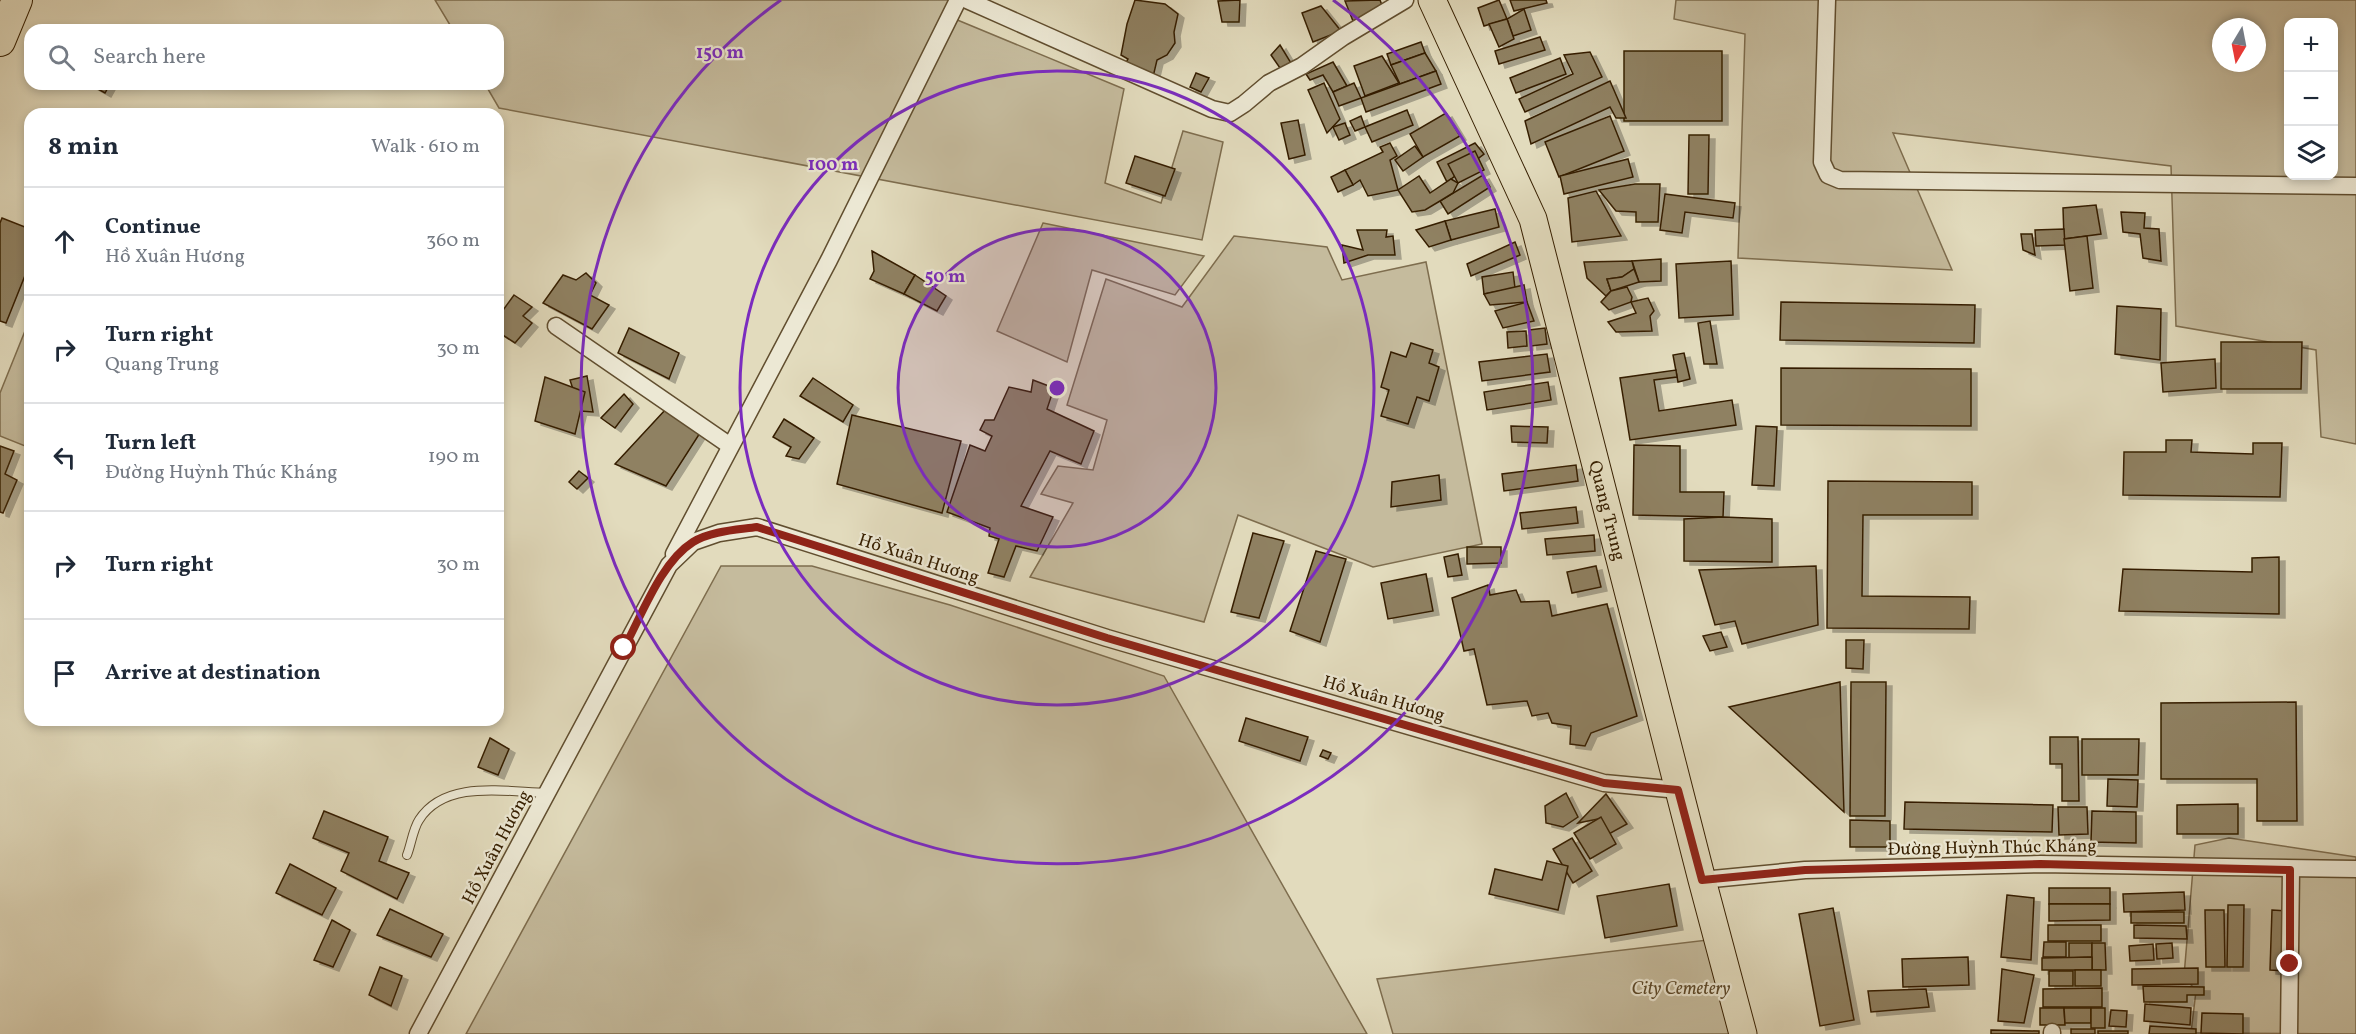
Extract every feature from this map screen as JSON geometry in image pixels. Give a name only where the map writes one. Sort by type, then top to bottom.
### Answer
[{"type":"highway","points":[[0,41],[17,0]]},
{"type":"main road","name":"Quang Trung","points":[[1432,0],[1533,219],[1678,790],[1743,1034]]},
{"type":"street","points":[[669,564],[729,446],[829,260],[958,0]]},
{"type":"street","points":[[967,0],[1212,109],[1230,113],[1269,83],[1302,66],[1343,37],[1405,0]]},
{"type":"street","points":[[1827,0],[1822,162],[1828,175],[1840,180],[2356,186]]},
{"type":"street","points":[[556,326],[729,446]]},
{"type":"street","name":"Hồ Xuân Hương","points":[[418,1034],[669,564],[693,542],[718,533],[757,527],[1107,638],[1604,783],[1678,790]]},
{"type":"street","name":"Đường Huỳnh Thúc Kháng","points":[[1702,880],[1805,870],[2040,864],[2290,870],[2356,869]]},
{"type":"street","points":[[2289,1034],[2290,870]]},
{"type":"lane","points":[[407,855],[418,820],[441,798],[465,790],[547,793]]},
{"type":"green space","points":[[435,0],[961,0],[955,19],[1124,89],[1105,183],[1161,203],[1183,131],[1223,142],[1202,240],[499,108],[488,90],[504,90],[504,24],[449,24]]},
{"type":"green space","points":[[1676,0],[2356,0],[2356,444],[2321,437],[2316,350],[2176,326],[2171,166],[1893,133],[1952,270],[1738,258],[1745,34],[1674,19]]},
{"type":"green space","points":[[1043,223],[1204,256],[1175,295],[1092,270],[1067,362],[997,331]]},
{"type":"green space","points":[[1234,236],[1327,247],[1342,280],[1426,262],[1482,544],[1373,567],[1238,515],[1204,622],[1030,577],[1073,503],[1041,494],[1058,466],[1093,470],[1107,420],[1067,405],[1106,279],[1182,307]]},
{"type":"green space","points":[[24,333],[24,446],[0,436],[0,393]]},
{"type":"green space","points":[[721,566],[812,566],[950,605],[1164,676],[1367,1034],[466,1034]]},
{"type":"green space","points":[[2229,838],[2356,857],[2356,1034],[2191,1033],[2196,991],[2184,976],[2195,845]]},
{"type":"green space","name":"City Cemetery","points":[[1716,939],[1740,1034],[1393,1034],[1377,979]]},
{"type":"building","points":[[1135,0],[1165,4],[1178,14],[1174,32],[1175,43],[1167,55],[1157,60],[1153,77],[1124,66],[1128,59],[1121,55],[1127,24]]},
{"type":"building","points":[[1240,0],[1239,22],[1222,22],[1218,1]]},
{"type":"building","points":[[1380,0],[1383,8],[1353,21],[1345,1]]},
{"type":"building","points":[[1499,0],[1507,19],[1484,26],[1478,8]]},
{"type":"building","points":[[1510,0],[1546,0],[1547,3],[1514,11]]},
{"type":"building","points":[[1321,6],[1341,31],[1313,42],[1302,13]]},
{"type":"building","points":[[1524,9],[1531,30],[1513,36],[1507,19]]},
{"type":"building","points":[[1507,19],[1514,39],[1499,47],[1489,24]]},
{"type":"building","points":[[1540,37],[1545,50],[1499,64],[1495,51]]},
{"type":"building","points":[[1421,42],[1425,53],[1391,65],[1387,54]]},
{"type":"building","points":[[1280,45],[1291,63],[1282,71],[1271,55]]},
{"type":"building","points":[[1624,51],[1722,51],[1722,121],[1624,121]]},
{"type":"building","points":[[1590,52],[1602,77],[1525,112],[1519,99],[1573,74],[1564,55]]},
{"type":"building","points":[[1425,53],[1436,71],[1400,84],[1391,65]]},
{"type":"building","points":[[1382,56],[1399,83],[1365,96],[1354,66]]},
{"type":"building","points":[[1560,58],[1566,74],[1516,93],[1510,78]]},
{"type":"building","points":[[1333,62],[1347,86],[1333,92],[1323,75],[1310,80],[1306,74]]},
{"type":"building","points":[[1436,71],[1441,84],[1366,112],[1361,98]]},
{"type":"building","points":[[1196,73],[1209,78],[1201,92],[1190,87]]},
{"type":"building","points":[[1610,81],[1626,118],[1616,118],[1610,107],[1531,144],[1525,121]]},
{"type":"building","points":[[1324,83],[1340,119],[1327,133],[1308,90]]},
{"type":"building","points":[[1354,83],[1361,98],[1339,106],[1333,92]]},
{"type":"building","points":[[1407,110],[1413,125],[1372,142],[1365,127]]},
{"type":"building","points":[[1446,113],[1460,136],[1423,157],[1410,134]]},
{"type":"building","points":[[1361,116],[1365,127],[1355,131],[1350,121]]},
{"type":"building","points":[[1610,116],[1624,151],[1559,177],[1545,142]]},
{"type":"building","points":[[1298,120],[1305,155],[1289,159],[1281,123]]},
{"type":"building","points":[[1345,123],[1350,135],[1339,140],[1333,127]]},
{"type":"building","points":[[1689,135],[1709,135],[1708,194],[1688,194]]},
{"type":"building","points":[[1390,143],[1397,156],[1390,160],[1398,190],[1368,196],[1360,180],[1353,185],[1345,170],[1383,152],[1380,147]]},
{"type":"building","points":[[1475,143],[1484,154],[1447,182],[1437,162]]},
{"type":"building","points":[[1415,146],[1423,157],[1403,171],[1395,160]]},
{"type":"building","points":[[1475,151],[1484,170],[1458,183],[1448,164]]},
{"type":"building","points":[[1135,156],[1175,169],[1165,196],[1126,183]]},
{"type":"building","points":[[1628,159],[1633,177],[1564,194],[1560,176]]},
{"type":"building","points":[[1345,170],[1353,185],[1338,192],[1331,177]]},
{"type":"building","points":[[1483,175],[1490,187],[1448,214],[1440,201]]},
{"type":"building","points":[[1419,176],[1430,193],[1451,179],[1458,183],[1453,193],[1425,210],[1412,212],[1398,190]]},
{"type":"building","points":[[1635,184],[1660,184],[1658,222],[1636,222],[1636,212],[1616,211],[1599,190]]},
{"type":"building","points":[[1596,191],[1621,236],[1572,242],[1568,198]]},
{"type":"building","points":[[1665,194],[1735,203],[1733,218],[1685,212],[1682,233],[1660,230]]},
{"type":"building","points":[[2096,205],[2101,234],[2064,239],[2063,208]]},
{"type":"building","points":[[1495,209],[1499,227],[1451,240],[1445,221]]},
{"type":"building","points":[[2121,212],[2145,213],[2144,228],[2159,229],[2161,261],[2143,258],[2140,234],[2123,232]]},
{"type":"building","points":[[2,218],[24,227],[24,278],[6,323],[0,321],[0,223]]},
{"type":"building","points":[[1445,221],[1451,240],[1429,247],[1416,230]]},
{"type":"building","points":[[2064,229],[2065,245],[2036,246],[2035,230]]},
{"type":"building","points":[[1357,230],[1387,230],[1386,237],[1393,236],[1395,255],[1368,255],[1344,263],[1342,245],[1363,250]]},
{"type":"building","points":[[2021,234],[2032,234],[2035,255],[2023,250]]},
{"type":"building","points":[[2087,236],[2093,288],[2070,291],[2064,239]]},
{"type":"building","points":[[1515,242],[1520,255],[1471,276],[1467,264]]},
{"type":"building","points":[[872,251],[915,275],[904,294],[870,279],[874,271]]},
{"type":"building","points":[[1661,259],[1661,281],[1639,282],[1632,261]]},
{"type":"building","points":[[1632,261],[1634,269],[1622,277],[1607,279],[1611,291],[1606,296],[1587,278],[1584,262]]},
{"type":"building","points":[[1731,261],[1733,315],[1679,318],[1676,264]]},
{"type":"building","points":[[1634,269],[1639,282],[1611,291],[1607,279],[1622,277]]},
{"type":"building","points":[[1513,272],[1515,288],[1484,294],[1482,277]]},
{"type":"building","points":[[586,273],[596,283],[590,295],[609,305],[592,329],[543,303],[563,275],[576,280]]},
{"type":"building","points":[[915,275],[946,296],[937,311],[904,294]]},
{"type":"building","points":[[1524,285],[1527,302],[1490,305],[1484,294]]},
{"type":"building","points":[[1627,287],[1632,297],[1631,302],[1609,310],[1601,302],[1611,291]]},
{"type":"building","points":[[514,295],[532,307],[523,316],[532,323],[515,343],[504,336],[504,309]]},
{"type":"building","points":[[1648,298],[1654,311],[1650,316],[1652,331],[1616,332],[1608,322],[1636,313],[1631,302]]},
{"type":"building","points":[[1527,302],[1534,321],[1503,328],[1495,311]]},
{"type":"building","points":[[1781,302],[1975,305],[1974,343],[1780,340]]},
{"type":"building","points":[[2117,306],[2161,309],[2160,360],[2115,354]]},
{"type":"building","points":[[1710,321],[1717,364],[1704,364],[1698,323]]},
{"type":"building","points":[[629,328],[679,353],[669,379],[618,353]]},
{"type":"building","points":[[1545,328],[1547,344],[1531,346],[1529,330]]},
{"type":"building","points":[[1526,331],[1527,346],[1508,348],[1507,332]]},
{"type":"building","points":[[2221,342],[2302,342],[2301,389],[2221,389]]},
{"type":"building","points":[[1411,343],[1433,350],[1429,363],[1439,367],[1429,401],[1417,397],[1408,424],[1381,416],[1389,390],[1381,387],[1391,352],[1406,357]]},
{"type":"building","points":[[1684,353],[1690,379],[1678,382],[1673,355]]},
{"type":"building","points":[[1547,354],[1550,372],[1482,381],[1479,362]]},
{"type":"building","points":[[2215,359],[2216,388],[2163,392],[2161,363]]},
{"type":"building","points":[[1781,368],[1971,369],[1971,426],[1781,425]]},
{"type":"building","points":[[1676,370],[1677,377],[1654,380],[1659,411],[1732,400],[1736,425],[1630,440],[1620,378]]},
{"type":"building","points":[[587,376],[593,412],[580,411],[570,380]]},
{"type":"building","points":[[545,377],[585,392],[575,434],[535,421]]},
{"type":"building","points":[[813,378],[853,405],[843,422],[800,396]]},
{"type":"building","points":[[1033,380],[1054,388],[1047,409],[1094,431],[1081,464],[1050,451],[1021,506],[1053,517],[1037,551],[1016,546],[1004,577],[988,573],[999,539],[989,536],[990,528],[947,512],[970,445],[985,451],[992,436],[980,430],[985,420],[994,420],[1009,387],[1031,392]]},
{"type":"building","points":[[1548,382],[1551,400],[1487,410],[1484,392]]},
{"type":"building","points":[[624,394],[633,404],[615,428],[601,418]]},
{"type":"building","points":[[666,409],[700,433],[666,486],[615,464]]},
{"type":"building","points":[[852,415],[961,441],[942,513],[837,484]]},
{"type":"building","points":[[784,419],[814,438],[799,459],[786,456],[791,447],[773,437]]},
{"type":"building","points":[[1511,426],[1548,427],[1547,443],[1512,442]]},
{"type":"building","points":[[1756,426],[1777,427],[1774,486],[1752,485]]},
{"type":"building","points":[[2166,440],[2192,440],[2191,452],[2253,454],[2253,443],[2282,443],[2280,497],[2123,495],[2124,452],[2166,452]]},
{"type":"building","points":[[1634,445],[1680,446],[1680,492],[1724,492],[1723,517],[1633,515]]},
{"type":"building","points":[[0,446],[14,451],[5,474],[17,480],[3,513],[0,512]]},
{"type":"building","points":[[1576,465],[1578,481],[1504,491],[1502,474]]},
{"type":"building","points":[[579,471],[588,478],[577,489],[569,482]]},
{"type":"building","points":[[1439,475],[1441,500],[1391,507],[1392,482]]},
{"type":"building","points":[[1828,481],[1972,482],[1972,515],[1863,515],[1862,596],[1970,597],[1969,629],[1827,628]]},
{"type":"building","points":[[1576,507],[1578,523],[1522,529],[1520,513]]},
{"type":"building","points":[[1723,517],[1772,519],[1772,562],[1684,561],[1684,519]]},
{"type":"building","points":[[1253,533],[1284,541],[1259,618],[1231,612]]},
{"type":"building","points":[[1594,535],[1595,551],[1547,555],[1545,539]]},
{"type":"building","points":[[1467,547],[1501,547],[1501,563],[1467,564]]},
{"type":"building","points":[[1316,551],[1346,559],[1320,642],[1290,631]]},
{"type":"building","points":[[1458,554],[1462,575],[1448,577],[1444,557]]},
{"type":"building","points":[[2279,557],[2279,614],[2119,611],[2123,569],[2252,572],[2252,558]]},
{"type":"building","points":[[1596,566],[1601,587],[1572,593],[1567,572]]},
{"type":"building","points":[[1816,566],[1818,625],[1742,644],[1735,621],[1715,625],[1699,570]]},
{"type":"building","points":[[1426,574],[1433,611],[1388,619],[1381,583]]},
{"type":"building","points":[[1488,585],[1490,595],[1516,590],[1521,602],[1549,601],[1552,616],[1607,604],[1637,716],[1591,733],[1585,746],[1570,744],[1571,726],[1552,723],[1548,713],[1532,716],[1527,701],[1487,705],[1474,649],[1464,651],[1452,598]]},
{"type":"building","points":[[1721,632],[1727,647],[1710,651],[1703,636]]},
{"type":"building","points":[[1846,640],[1864,640],[1863,669],[1846,668]]},
{"type":"building","points":[[1840,682],[1844,812],[1729,707]]},
{"type":"building","points":[[1851,682],[1886,682],[1885,816],[1850,816]]},
{"type":"building","points":[[2296,702],[2297,821],[2257,821],[2257,779],[2161,779],[2161,703]]},
{"type":"building","points":[[1246,718],[1308,737],[1300,761],[1239,741]]},
{"type":"building","points":[[2050,737],[2078,737],[2079,801],[2062,801],[2062,764],[2050,764]]},
{"type":"building","points":[[490,738],[509,749],[498,775],[478,767]]},
{"type":"building","points":[[2082,739],[2139,739],[2138,775],[2082,775]]},
{"type":"building","points":[[1323,750],[1331,753],[1328,759],[1320,756]]},
{"type":"building","points":[[2108,779],[2138,780],[2137,807],[2107,806]]},
{"type":"building","points":[[1566,793],[1578,817],[1563,827],[1546,823],[1545,806]]},
{"type":"building","points":[[1606,794],[1627,824],[1589,845],[1598,819],[1578,823]]},
{"type":"building","points":[[1905,802],[2053,805],[2052,832],[1904,829]]},
{"type":"building","points":[[2238,804],[2238,834],[2177,834],[2177,805]]},
{"type":"building","points":[[2058,807],[2087,807],[2088,834],[2059,835]]},
{"type":"building","points":[[324,811],[388,837],[379,861],[409,873],[397,899],[341,871],[349,853],[313,838]]},
{"type":"building","points":[[2092,811],[2136,812],[2136,843],[2091,842]]},
{"type":"building","points":[[1601,817],[1616,844],[1590,859],[1574,833]]},
{"type":"building","points":[[1850,820],[1890,821],[1890,847],[1850,847]]},
{"type":"building","points":[[1572,838],[1592,871],[1573,883],[1553,849]]},
{"type":"building","points":[[1547,861],[1568,866],[1558,910],[1489,894],[1495,869],[1542,880]]},
{"type":"building","points":[[290,864],[336,888],[322,915],[276,893]]},
{"type":"building","points":[[1669,884],[1677,926],[1605,938],[1597,896]]},
{"type":"building","points":[[2049,888],[2110,888],[2110,904],[2049,904]]},
{"type":"building","points":[[2184,892],[2185,910],[2124,912],[2123,894]]},
{"type":"building","points":[[2007,895],[2034,898],[2031,960],[2001,957]]},
{"type":"building","points":[[2049,904],[2110,904],[2110,920],[2049,921]]},
{"type":"building","points":[[2228,905],[2244,905],[2243,967],[2227,967]]},
{"type":"building","points":[[1833,908],[1854,1020],[1820,1026],[1799,914]]},
{"type":"building","points":[[390,909],[443,934],[431,957],[377,935]]},
{"type":"building","points":[[2205,910],[2224,910],[2225,967],[2206,967]]},
{"type":"building","points":[[2272,910],[2288,911],[2286,971],[2270,970]]},
{"type":"building","points":[[2131,912],[2184,912],[2184,923],[2131,923]]},
{"type":"building","points":[[332,920],[350,930],[333,967],[314,960]]},
{"type":"building","points":[[2048,925],[2101,925],[2101,941],[2048,941]]},
{"type":"building","points":[[2134,925],[2186,926],[2187,939],[2134,938]]},
{"type":"building","points":[[2044,942],[2066,942],[2066,957],[2043,957]]},
{"type":"building","points":[[2069,943],[2092,943],[2092,957],[2069,958]]},
{"type":"building","points":[[2092,943],[2105,943],[2106,970],[2092,970]]},
{"type":"building","points":[[2172,943],[2173,958],[2157,959],[2156,944]]},
{"type":"building","points":[[2153,944],[2154,960],[2130,961],[2129,946]]},
{"type":"building","points":[[1968,957],[1969,985],[1903,987],[1902,959]]},
{"type":"building","points":[[2092,957],[2092,970],[2042,970],[2042,958]]},
{"type":"building","points":[[380,967],[402,976],[391,1006],[369,995]]},
{"type":"building","points":[[2198,968],[2198,984],[2132,985],[2132,969]]},
{"type":"building","points":[[2002,969],[2034,975],[2024,1023],[1998,1021]]},
{"type":"building","points":[[2075,970],[2101,970],[2101,986],[2075,986]]},
{"type":"building","points":[[2049,971],[2073,971],[2073,986],[2049,986]]},
{"type":"building","points":[[2143,986],[2204,987],[2204,995],[2187,995],[2187,1002],[2144,1002]]},
{"type":"building","points":[[2102,988],[2102,1007],[2043,1007],[2043,989]]},
{"type":"building","points":[[1926,989],[1929,1007],[1871,1012],[1868,991]]},
{"type":"building","points":[[2145,1004],[2191,1008],[2190,1025],[2144,1021]]},
{"type":"building","points":[[2040,1008],[2064,1008],[2065,1025],[2040,1025]]},
{"type":"building","points":[[2064,1008],[2091,1008],[2091,1023],[2065,1023]]},
{"type":"building","points":[[2091,1008],[2105,1008],[2105,1028],[2091,1028]]},
{"type":"building","points":[[2111,1010],[2127,1011],[2126,1027],[2109,1026]]},
{"type":"building","points":[[2202,1013],[2243,1014],[2243,1034],[2201,1033]]},
{"type":"building","points":[[2150,1026],[2196,1029],[2196,1034],[2149,1034]]},
{"type":"building","points":[[2071,1029],[2095,1029],[2095,1034],[2071,1034]]},
{"type":"building","points":[[1991,1030],[2039,1031],[2039,1034],[1991,1034]]},
{"type":"building","points":[[2098,1031],[2128,1031],[2128,1034],[2098,1034]]},
{"type":"route","points":[[624,648],[669,564],[693,542],[718,533],[757,527],[1107,638],[1604,783],[1678,790],[1702,880],[1805,870],[2040,864],[2290,870],[2290,964]]}]
